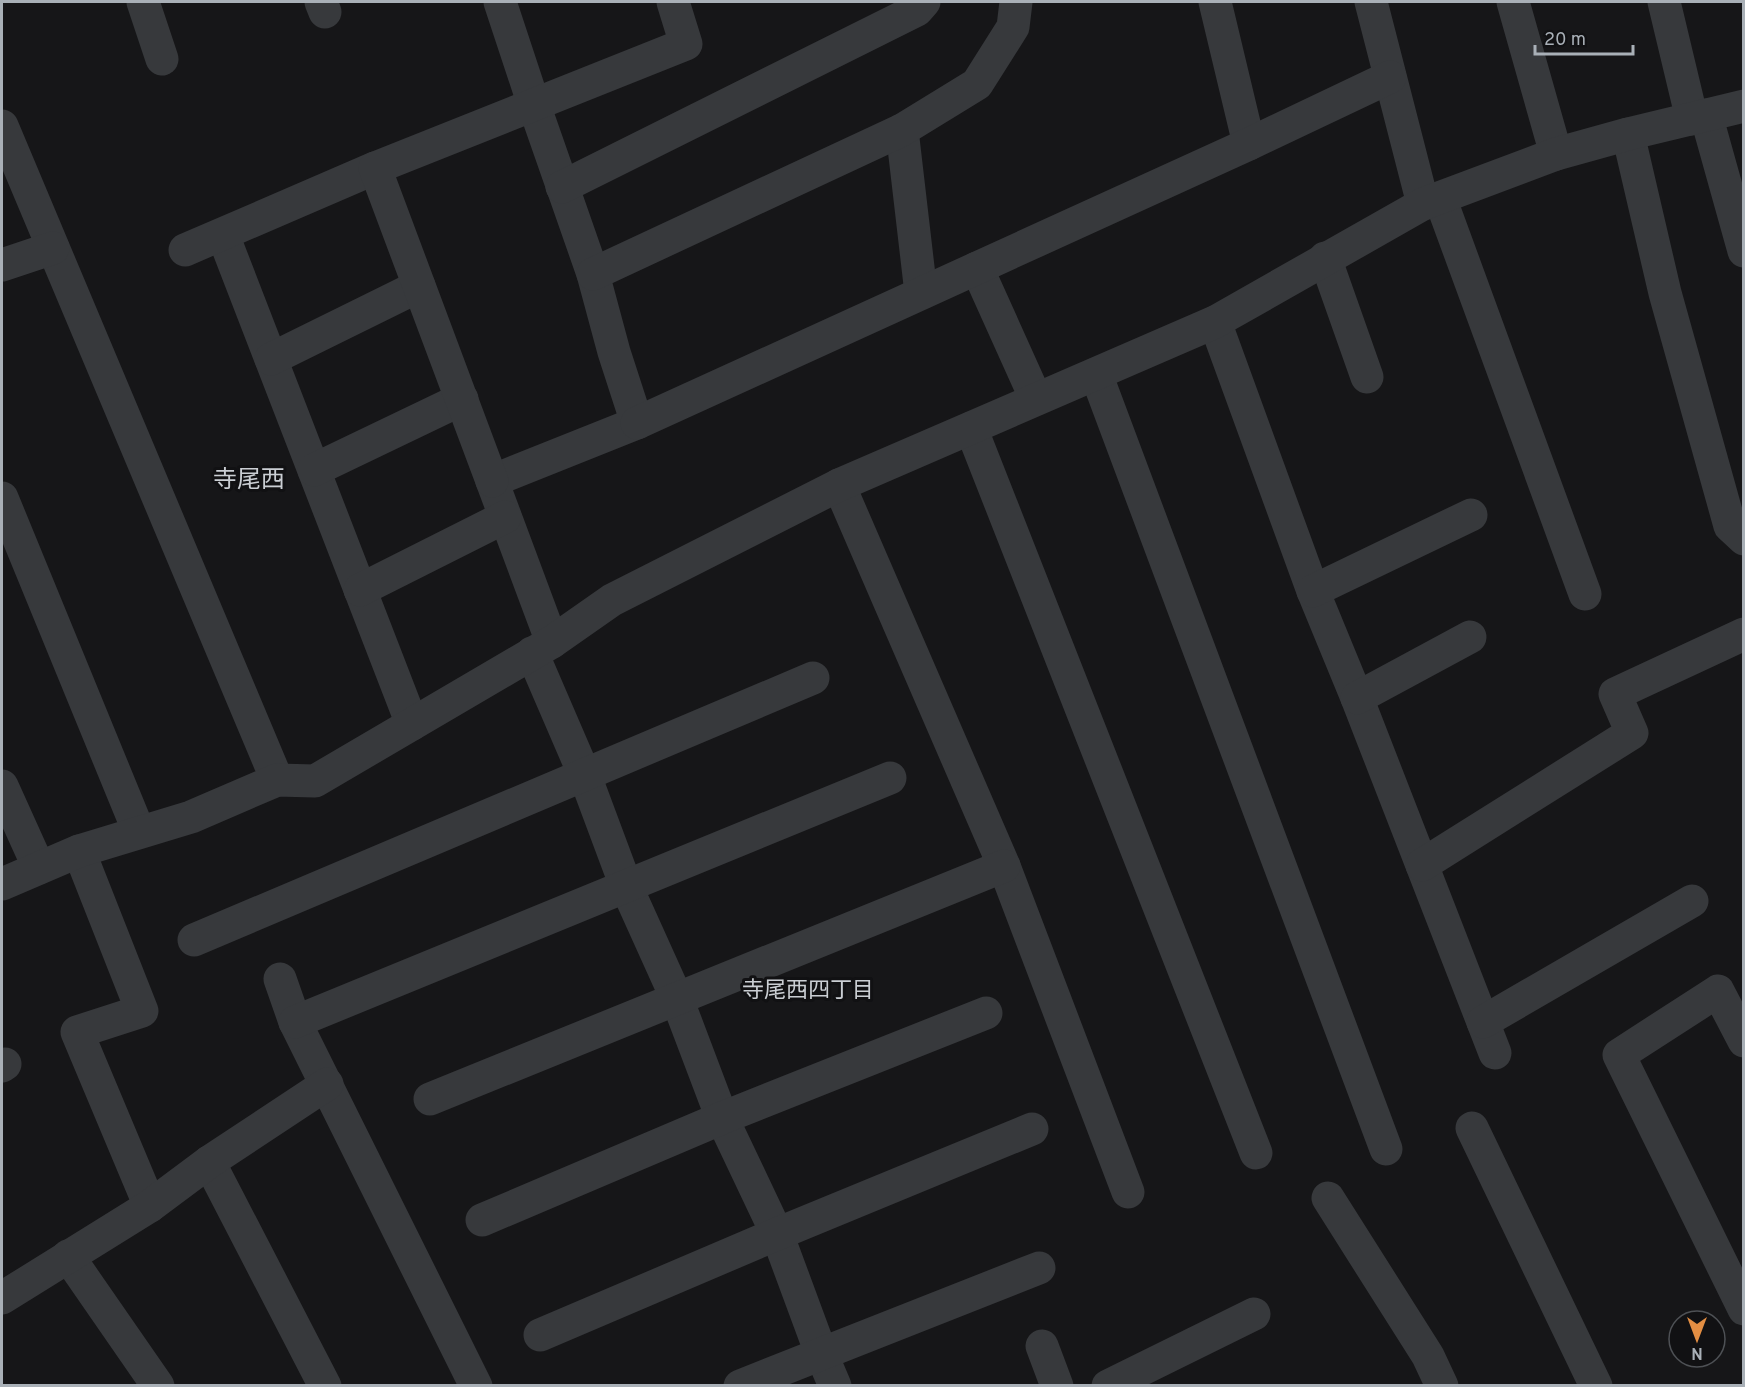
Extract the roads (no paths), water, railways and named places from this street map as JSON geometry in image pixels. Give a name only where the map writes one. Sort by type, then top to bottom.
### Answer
[{"type":"street","points":[[143,2],[162,59]]},
{"type":"street","points":[[500,2],[593,274],[614,352],[637,423]]},
{"type":"street","points":[[185,250],[375,168],[686,44],[673,2]]},
{"type":"street","points":[[562,187],[917,10],[924,2]]},
{"type":"street","points":[[593,274],[902,130],[977,84],[1013,27],[1016,2]]},
{"type":"street","points":[[1215,2],[1249,144]]},
{"type":"street","points":[[1371,2],[1390,77],[1431,201],[1585,594]]},
{"type":"street","points":[[1513,2],[1556,154]]},
{"type":"street","points":[[1664,2],[1743,251]]},
{"type":"street","points":[[492,481],[637,423],[1249,144],[1390,77]]},
{"type":"street","points":[[2,884],[79,851],[191,817],[278,780],[315,781],[542,648],[612,600],[839,485],[1215,322],[1325,258],[1431,201],[1556,154],[1743,106]]},
{"type":"street","points":[[2,126],[278,780]]},
{"type":"street","points":[[902,130],[921,293]]},
{"type":"street","points":[[1628,134],[1665,293],[1730,526],[1743,539]]},
{"type":"street","points":[[375,168],[505,517],[542,648],[585,776],[626,886],[676,999],[722,1118],[777,1234],[835,1386]]},
{"type":"street","points":[[223,234],[412,724]]},
{"type":"street","points":[[2,265],[53,248]]},
{"type":"street","points":[[1325,258],[1367,377]]},
{"type":"street","points":[[977,268],[1036,399]]},
{"type":"street","points":[[271,358],[419,286]]},
{"type":"street","points":[[1215,322],[1313,591],[1495,1053]]},
{"type":"street","points":[[1096,374],[1386,1149]]},
{"type":"street","points":[[314,470],[462,399]]},
{"type":"street","points":[[970,428],[1256,1153]]},
{"type":"street","points":[[839,485],[1004,866],[1128,1192]]},
{"type":"street","points":[[2,498],[139,832]]},
{"type":"street","points":[[1313,591],[1471,515]]},
{"type":"street","points":[[360,590],[505,517]]},
{"type":"street","points":[[1422,865],[1632,733],[1615,694],[1743,634]]},
{"type":"street","points":[[1357,698],[1470,637]]},
{"type":"street","points":[[194,940],[813,678]]},
{"type":"street","points":[[295,1022],[890,778]]},
{"type":"street","points":[[2,786],[39,868]]},
{"type":"street","points":[[79,851],[142,1011],[77,1032],[150,1206]]},
{"type":"street","points":[[430,1099],[1004,866]]},
{"type":"street","points":[[1483,1022],[1692,902]]},
{"type":"street","points":[[280,979],[295,1022],[476,1386]]},
{"type":"street","points":[[1743,1041],[1718,992],[1619,1055],[1743,1309]]},
{"type":"street","points":[[482,1220],[722,1118],[986,1013]]},
{"type":"street","points":[[2,1298],[150,1206],[210,1162],[327,1084]]},
{"type":"street","points":[[1472,1128],[1596,1386]]},
{"type":"street","points":[[540,1335],[777,1234],[1032,1130]]},
{"type":"street","points":[[210,1162],[326,1386]]},
{"type":"street","points":[[1328,1198],[1428,1356],[1442,1386]]},
{"type":"street","points":[[69,1256],[158,1386]]},
{"type":"street","points":[[740,1386],[1039,1268]]},
{"type":"street","points":[[1108,1386],[1254,1314]]},
{"type":"street","points":[[1042,1346],[1057,1386]]},
{"type":"district","name":"寺尾西","points":[[249,481]]},
{"type":"district","name":"寺尾西四丁目","points":[[808,991]]}]
